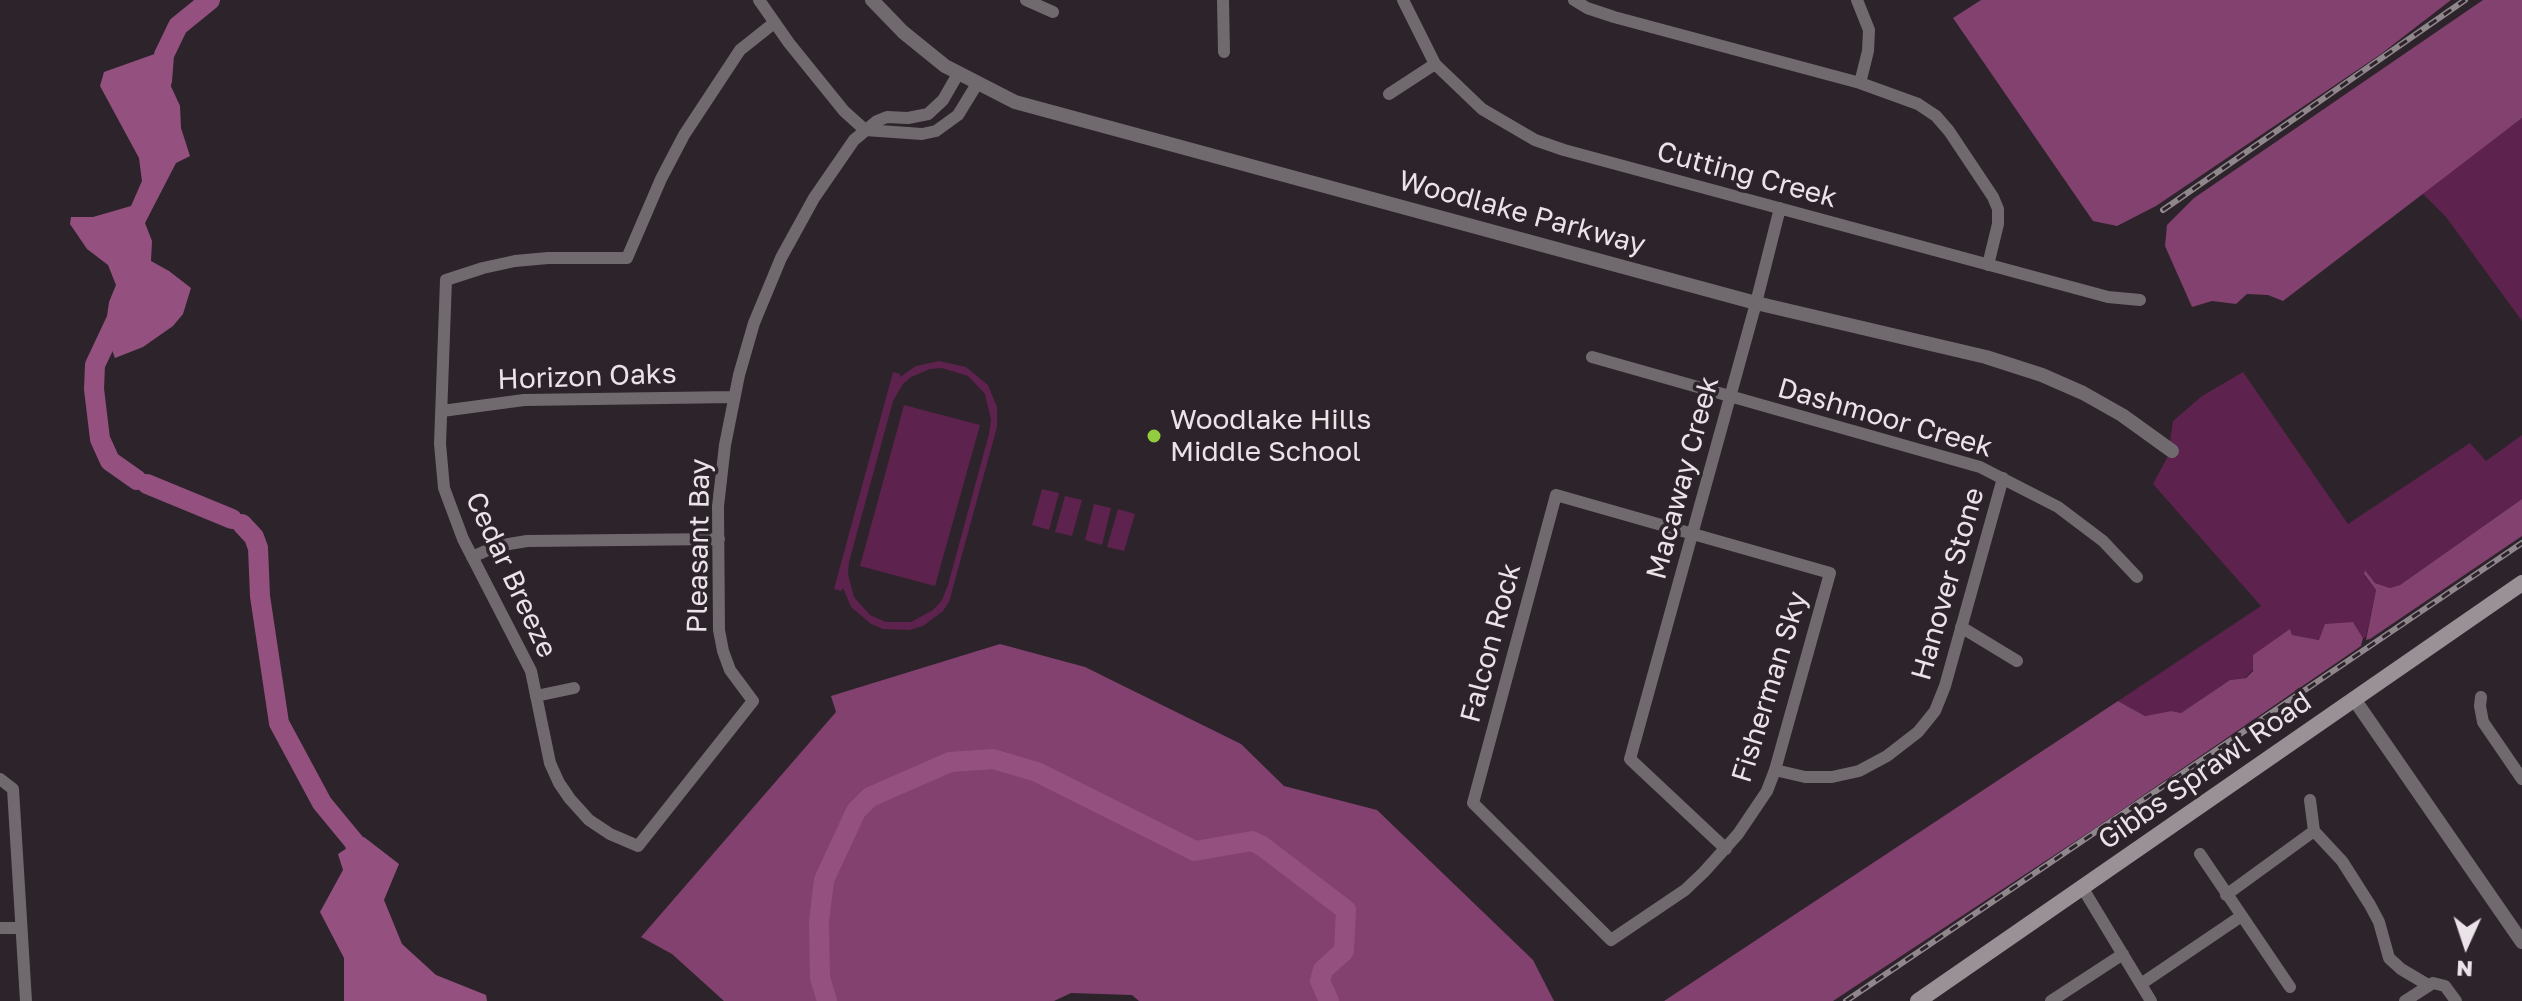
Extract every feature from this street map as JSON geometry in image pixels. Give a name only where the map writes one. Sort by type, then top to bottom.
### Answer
[{"type":"main road","name":"Gibbs Sprawl Road","points":[[1918,1001],[2522,583]]},
{"type":"street","points":[[759,0],[844,111],[865,130],[922,134],[936,131],[958,115],[977,84]]},
{"type":"street","name":"Woodlake Parkway","points":[[872,0],[903,32],[958,74],[1015,102],[1756,303],[1986,357],[2042,375],[2083,393],[2122,415],[2172,451]]},
{"type":"street","points":[[1026,0],[1053,12]]},
{"type":"street","points":[[1223,0],[1224,52]]},
{"type":"street","name":"Cutting Creek","points":[[1403,0],[1435,64],[1482,109],[1535,140],[2108,297],[2140,300]]},
{"type":"street","points":[[1574,0],[1614,17],[1860,83],[1918,104],[1936,116],[1949,131],[1993,197],[1998,209],[1998,224],[1988,265]]},
{"type":"street","points":[[1857,0],[1869,30],[1868,51],[1860,83]]},
{"type":"street","name":"Cedar Breeze","points":[[638,846],[610,834],[589,820],[570,799],[550,763],[531,671],[472,557],[444,488],[441,466],[446,280],[515,261],[627,258],[661,179],[691,123],[740,50],[774,23]]},
{"type":"street","points":[[1389,94],[1435,64]]},
{"type":"street","points":[[922,134],[918,116],[928,114],[943,100],[958,74]]},
{"type":"street","name":"Pleasant Bay","points":[[638,846],[753,701],[730,670],[719,630],[718,506],[734,397],[754,323],[781,258],[844,152],[865,130],[887,117],[918,116]]},
{"type":"street","name":"Macaway Creek","points":[[1726,849],[1630,759],[1780,208]]},
{"type":"street","name":"Dashmoor Creek","points":[[1592,357],[1953,458],[2003,478],[2058,507],[2079,522],[2103,541],[2137,577]]},
{"type":"street","name":"Horizon Oaks","points":[[442,411],[524,400],[734,397]]},
{"type":"street","name":"Hanover Stone","points":[[1775,770],[1805,777],[1832,777],[1859,771],[1887,756],[1918,732],[1935,711],[1945,686],[2003,478]]},
{"type":"street","name":"Falcon Rock","points":[[1611,940],[1473,803],[1556,495],[1693,535]]},
{"type":"street","name":"Fisherman Sky","points":[[1611,940],[1685,890],[1726,849],[1767,791],[1830,573],[1693,535]]},
{"type":"street","points":[[472,557],[497,546],[527,541],[719,539]]},
{"type":"street","points":[[1961,627],[2017,661]]},
{"type":"street","points":[[536,696],[574,688]]},
{"type":"street","points":[[2481,697],[2483,722],[2522,779]]},
{"type":"street","points":[[2354,699],[2522,942]]},
{"type":"street","points":[[0,779],[13,789],[26,1001]]},
{"type":"street","points":[[2310,800],[2314,831],[2342,861],[2370,905],[2379,922],[2389,958],[2428,985]]},
{"type":"street","points":[[2226,895],[2314,831]]},
{"type":"street","points":[[2200,854],[2290,987]]},
{"type":"street","points":[[2082,887],[2151,1001]]},
{"type":"street","points":[[2141,984],[2240,917]]},
{"type":"street","points":[[0,928],[21,928]]},
{"type":"street","points":[[2051,1001],[2123,954]]},
{"type":"street","points":[[2405,1001],[2433,983],[2445,986],[2456,1001]]},
{"type":"shaded area","points":[[1981,0],[2451,0],[2381,54],[2156,206],[2117,226],[2093,221],[1953,18]]},
{"type":"shaded area","points":[[2483,0],[2522,0],[2522,118],[2283,301],[2268,295],[2247,294],[2236,304],[2212,301],[2192,307],[2165,246],[2167,225],[2194,198]]},
{"type":"shaded area","points":[[163,51],[169,82],[180,106],[181,128],[190,156],[176,163],[145,223],[152,241],[151,261],[191,288],[183,314],[173,326],[143,347],[115,358],[105,331],[109,302],[116,285],[108,265],[87,249],[70,224],[71,217],[93,217],[131,206],[142,181],[139,158],[100,86],[104,72]]},
{"type":"shaded area","points":[[2522,118],[2522,321],[2446,217],[2422,193]]},
{"type":"shaded area","points":[[939,361],[966,367],[988,385],[997,407],[997,427],[949,602],[943,611],[923,626],[909,630],[883,629],[871,624],[851,607],[843,588],[841,591],[834,589],[893,372],[900,374],[900,377],[916,366]],"holes":[[[942,368],[968,376],[985,394],[991,420],[948,585],[942,600],[933,610],[911,622],[886,622],[870,615],[854,597],[848,574],[893,401],[911,377],[930,369]]]},
{"type":"shaded area","points":[[2243,372],[2348,524],[2470,443],[2486,461],[2522,435],[2522,499],[2400,585],[2390,588],[2375,583],[2366,571],[2364,575],[2376,590],[2366,637],[2363,638],[2353,622],[2319,640],[2292,635],[2290,630],[2245,678],[2230,680],[2181,713],[2171,711],[2145,716],[2118,701],[2261,606],[2153,484],[2168,456],[2173,421],[2202,396]]},
{"type":"shaded area","points":[[904,405],[980,425],[935,586],[860,566]]},
{"type":"shaded area","points":[[1042,489],[1059,493],[1049,530],[1032,525]]},
{"type":"shaded area","points":[[1065,496],[1082,500],[1072,536],[1055,532]]},
{"type":"shaded area","points":[[2522,499],[2522,536],[2366,640],[2376,590],[2364,574],[2365,570],[2375,583],[2390,588],[2400,585]]},
{"type":"shaded area","points":[[1094,504],[1111,508],[1102,545],[1085,540]]},
{"type":"shaded area","points":[[1118,509],[1135,514],[1124,551],[1107,547]]},
{"type":"shaded area","points":[[2353,622],[2363,638],[2361,646],[2097,827],[1833,1001],[1664,1001],[2118,701],[2145,716],[2171,711],[2181,713],[2230,680],[2246,678],[2253,671],[2253,655],[2290,629],[2292,635],[2319,640],[2325,624]]},
{"type":"shaded area","points":[[1000,644],[1085,667],[1241,744],[1284,786],[1377,810],[1533,960],[1554,1001],[1139,1001],[1132,995],[1071,993],[1054,1001],[724,1001],[672,954],[641,937],[836,712],[831,696]]},
{"type":"shaded area","points":[[364,837],[399,864],[384,900],[402,944],[436,975],[486,995],[487,1001],[344,1001],[344,958],[320,912],[343,870],[338,854]]},
{"type":"waterway","points":[[162,81],[164,55],[178,26],[210,0]]},
{"type":"waterway","points":[[119,314],[95,365],[94,389],[100,439],[110,461],[137,480]]},
{"type":"waterway","points":[[147,484],[232,519]]},
{"type":"waterway","points":[[242,524],[254,537],[258,548],[260,596],[279,723],[322,803],[355,843],[358,868]]},
{"type":"waterway","points":[[827,1001],[820,978],[819,922],[824,880],[856,811],[870,797],[950,762],[993,759],[1037,772],[1195,851],[1252,841],[1262,846],[1346,910],[1344,951],[1323,970],[1320,981],[1329,1001]]},
{"type":"railway","points":[[2163,210],[2465,0]]},
{"type":"railway","points":[[1846,1001],[2522,543]]},
{"type":"place","name":"Woodlake Hills Middle School","points":[[1154,436]]}]
